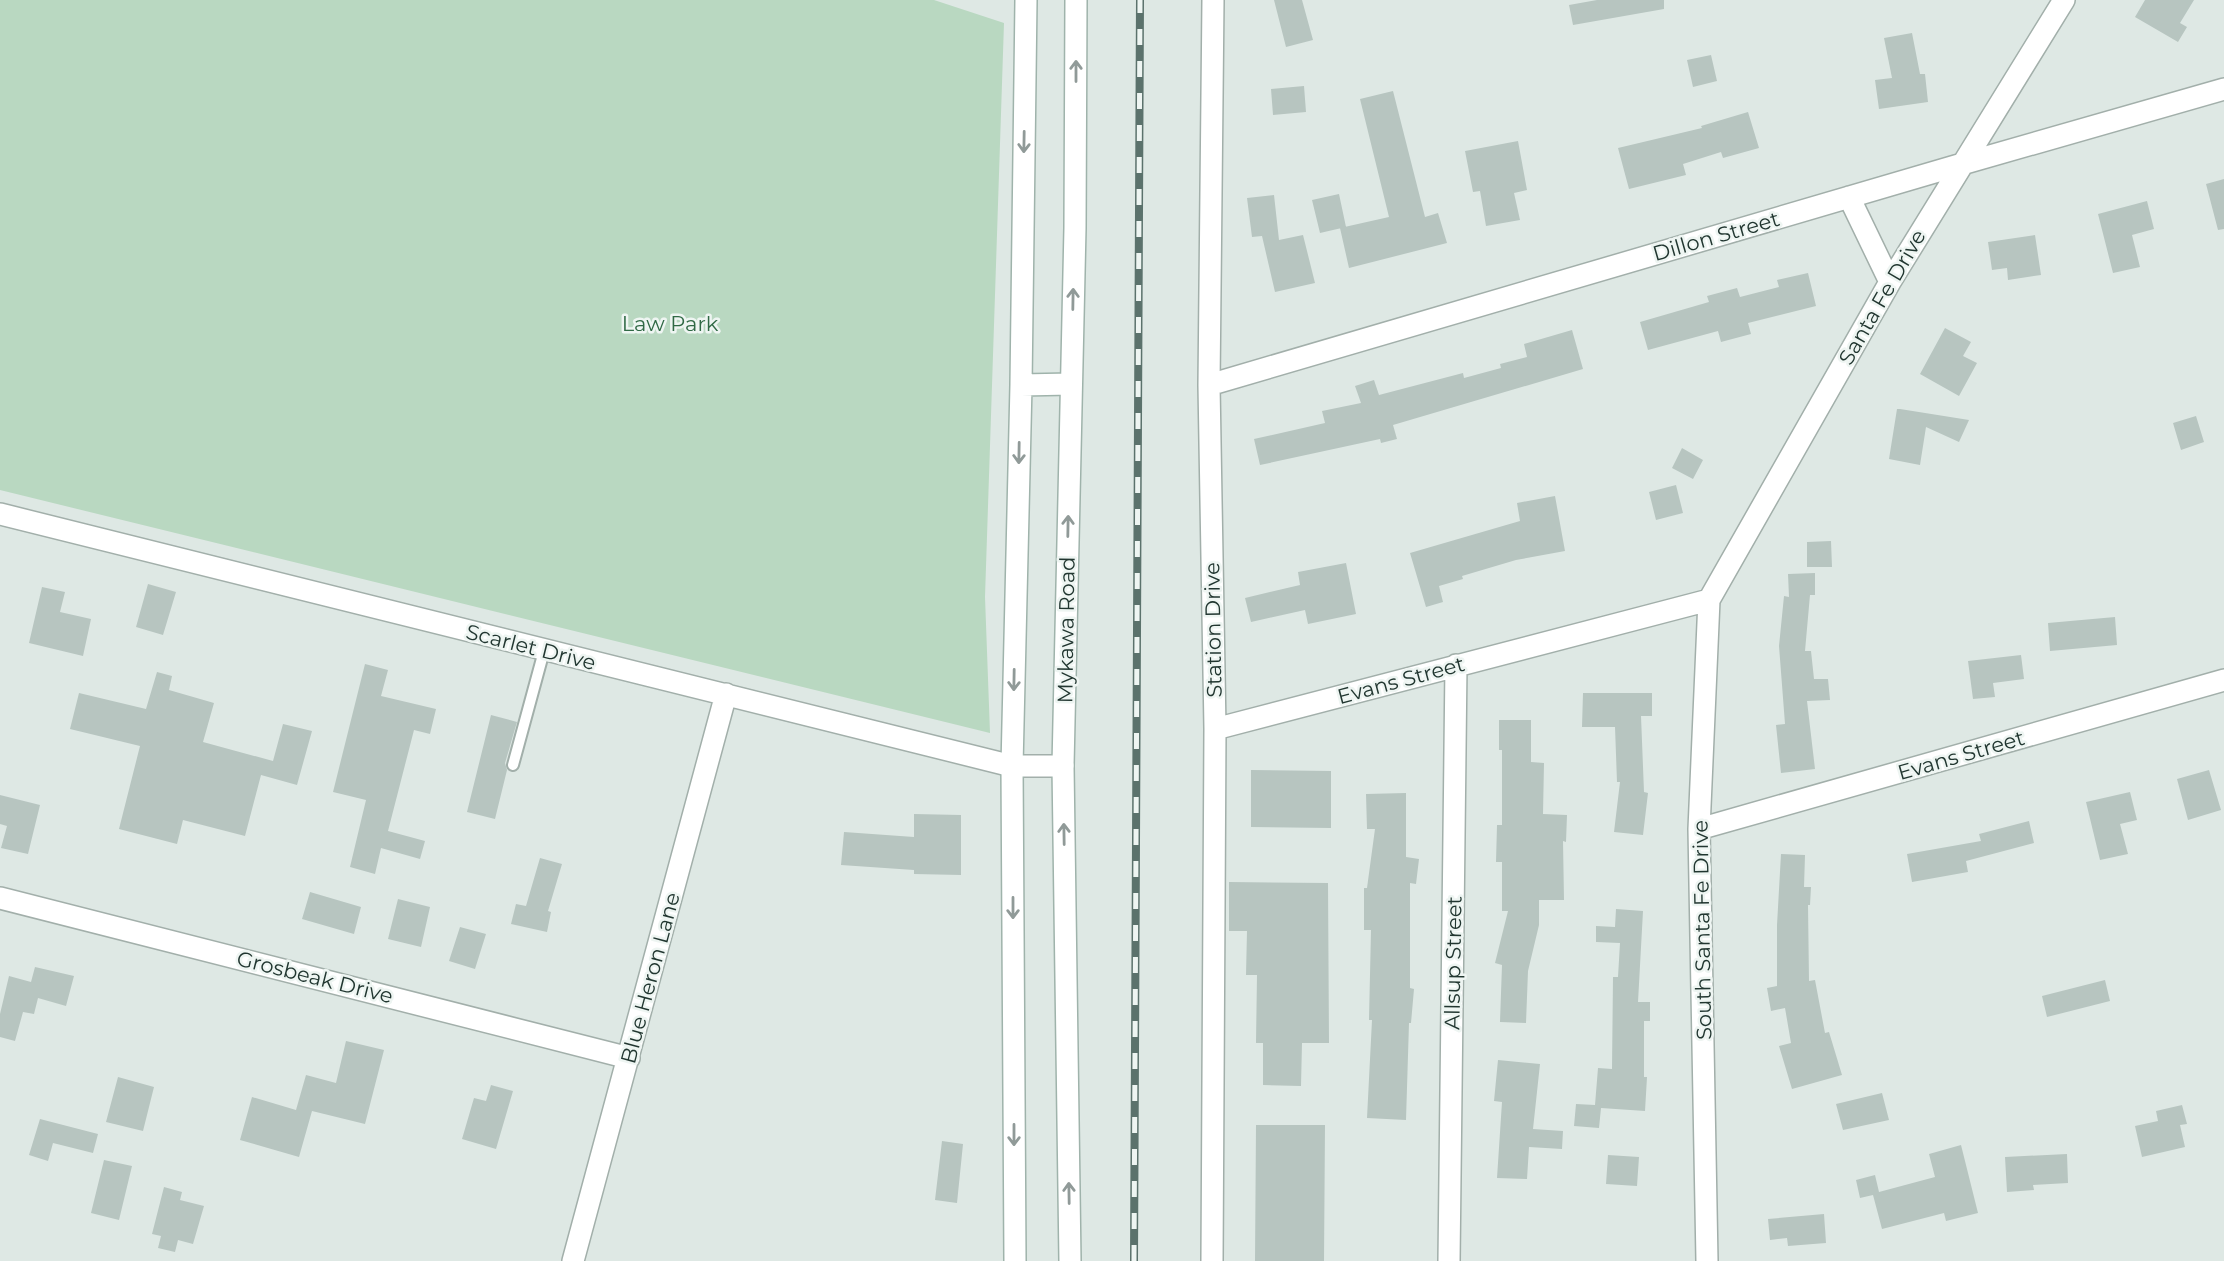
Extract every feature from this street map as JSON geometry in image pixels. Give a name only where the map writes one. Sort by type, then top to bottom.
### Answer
[{"type":"street","points":[[1015,1261],[1012,766],[1026,0]]},
{"type":"street","name":"Mykawa Road","points":[[1070,1261],[1063,766],[1076,0]]},
{"type":"street","name":"Station Drive","points":[[1212,1261],[1215,729],[1209,385],[1213,0]]},
{"type":"street","name":"Santa Fe Drive","points":[[1710,600],[1889,282],[2064,0]]},
{"type":"street","name":"Dillon Street","points":[[1209,385],[2224,89]]},
{"type":"street","points":[[1849,197],[1889,282]]},
{"type":"street","points":[[1021,385],[1071,384]]},
{"type":"street","name":"Scarlet Drive","points":[[0,514],[1012,766],[1063,766]]},
{"type":"street","name":"Evans Street","points":[[1215,729],[1710,600]]},
{"type":"street","name":"South Santa Fe Drive","points":[[1707,1261],[1699,829],[1710,600]]},
{"type":"street","name":"Allsup Street","points":[[1450,1261],[1456,665]]},
{"type":"street","name":"Evans Street","points":[[1699,829],[2224,680]]},
{"type":"street","name":"Blue Heron Lane","points":[[573,1261],[726,694]]},
{"type":"street","name":"Grosbeak Drive","points":[[0,898],[629,1058]]},
{"type":"lane","points":[[513,765],[544,651]]},
{"type":"green space","name":"Law Park","points":[[0,0],[934,0],[1004,23],[985,597],[990,733],[0,490]]},
{"type":"building","points":[[1274,0],[1302,0],[1313,40],[1286,47]]},
{"type":"building","points":[[1597,0],[1664,0],[1664,9],[1573,25],[1569,5]]},
{"type":"building","points":[[2145,0],[2194,0],[2180,23],[2187,27],[2178,42],[2135,17]]},
{"type":"building","points":[[1912,33],[1920,74],[1925,74],[1928,102],[1879,109],[1875,80],[1892,78],[1884,38]]},
{"type":"building","points":[[1711,55],[1717,81],[1693,87],[1687,60]]},
{"type":"building","points":[[1304,86],[1306,112],[1273,115],[1271,89]]},
{"type":"building","points":[[1393,91],[1425,217],[1438,213],[1447,243],[1349,268],[1340,228],[1389,217],[1360,99]]},
{"type":"building","points":[[1748,112],[1759,148],[1723,158],[1721,152],[1683,164],[1686,175],[1629,189],[1618,148],[1702,128],[1701,126]]},
{"type":"building","points":[[1518,141],[1527,190],[1514,193],[1520,220],[1486,226],[1480,191],[1473,192],[1465,151]]},
{"type":"building","points":[[2224,179],[2224,229],[2218,230],[2206,184]]},
{"type":"building","points":[[1339,194],[1346,227],[1320,233],[1312,200]]},
{"type":"building","points":[[1274,195],[1279,240],[1303,235],[1315,283],[1275,292],[1262,236],[1252,237],[1247,198]]},
{"type":"building","points":[[2147,201],[2154,229],[2132,235],[2140,267],[2113,273],[2098,214]]},
{"type":"building","points":[[2035,235],[2041,275],[2008,280],[2007,268],[1992,270],[1988,242]]},
{"type":"building","points":[[1808,273],[1816,306],[1748,323],[1751,334],[1721,342],[1718,331],[1648,350],[1640,322],[1709,302],[1707,296],[1737,288],[1740,297],[1779,287],[1777,280]]},
{"type":"building","points":[[1945,328],[1971,342],[1963,356],[1977,363],[1959,396],[1920,374]]},
{"type":"building","points":[[1572,330],[1583,369],[1393,425],[1397,439],[1381,443],[1380,439],[1260,465],[1254,439],[1325,423],[1322,411],[1361,403],[1355,386],[1374,380],[1379,395],[1463,373],[1464,378],[1501,368],[1500,364],[1527,357],[1524,344]]},
{"type":"building","points":[[1897,409],[1969,420],[1959,442],[1926,427],[1920,465],[1889,459]]},
{"type":"building","points":[[2196,416],[2204,442],[2181,450],[2173,423]]},
{"type":"building","points":[[1682,448],[1703,460],[1693,479],[1672,468]]},
{"type":"building","points":[[1676,485],[1683,513],[1656,520],[1649,492]]},
{"type":"building","points":[[1555,496],[1565,551],[1516,560],[1462,576],[1463,579],[1439,586],[1443,602],[1426,607],[1410,553],[1520,521],[1517,503]]},
{"type":"building","points":[[1831,541],[1832,567],[1807,567],[1807,542]]},
{"type":"building","points":[[1346,563],[1356,614],[1308,624],[1305,610],[1251,622],[1245,598],[1300,585],[1298,572]]},
{"type":"building","points":[[1815,573],[1815,595],[1810,595],[1805,651],[1811,651],[1814,679],[1828,679],[1830,700],[1807,701],[1815,769],[1781,773],[1776,725],[1785,724],[1779,646],[1784,596],[1789,597],[1788,574]]},
{"type":"building","points":[[148,584],[176,592],[163,635],[136,627]]},
{"type":"building","points":[[42,587],[65,592],[60,612],[91,619],[83,656],[29,643]]},
{"type":"building","points":[[2115,617],[2117,645],[2050,651],[2048,623]]},
{"type":"building","points":[[2021,655],[2024,679],[1993,683],[1995,697],[1973,699],[1968,661]]},
{"type":"building","points":[[365,664],[388,670],[381,696],[436,709],[430,734],[414,730],[388,831],[425,841],[420,859],[381,848],[375,874],[350,867],[366,800],[333,792]]},
{"type":"building","points":[[157,672],[172,676],[169,690],[214,703],[203,742],[273,761],[283,724],[312,731],[297,785],[261,775],[245,836],[183,820],[177,844],[119,829],[140,746],[70,729],[79,693],[146,709]]},
{"type":"building","points":[[1583,693],[1652,693],[1652,716],[1641,716],[1644,792],[1648,793],[1643,835],[1614,832],[1620,782],[1617,782],[1615,727],[1582,727]]},
{"type":"building","points":[[491,715],[517,722],[505,763],[507,770],[495,819],[467,812]]},
{"type":"building","points":[[1499,720],[1531,720],[1531,762],[1544,763],[1543,814],[1567,815],[1566,842],[1563,841],[1564,900],[1539,900],[1539,925],[1528,971],[1526,1023],[1500,1022],[1502,965],[1495,963],[1508,911],[1502,911],[1502,862],[1496,862],[1497,825],[1502,825],[1502,750],[1499,750]]},
{"type":"building","points":[[1251,770],[1331,771],[1331,828],[1251,827]]},
{"type":"building","points":[[2209,770],[2221,810],[2188,820],[2177,779]]},
{"type":"building","points":[[2130,792],[2137,820],[2120,824],[2128,854],[2100,860],[2086,802]]},
{"type":"building","points":[[1406,793],[1406,857],[1419,859],[1416,884],[1410,883],[1410,988],[1414,989],[1409,1023],[1406,1120],[1367,1118],[1372,1020],[1369,1020],[1371,930],[1364,930],[1364,888],[1367,888],[1375,829],[1367,829],[1366,794]]},
{"type":"building","points":[[0,795],[40,805],[28,854],[1,848],[7,826],[0,824]]},
{"type":"building","points":[[914,814],[961,815],[961,875],[914,874],[914,870],[841,865],[844,832],[914,837]]},
{"type":"building","points":[[2029,821],[2034,843],[1966,861],[1968,872],[1912,882],[1907,854],[1981,841],[1979,834]]},
{"type":"building","points":[[1781,854],[1805,855],[1804,887],[1811,887],[1808,905],[1809,981],[1815,980],[1825,1033],[1829,1032],[1842,1075],[1792,1089],[1779,1046],[1791,1043],[1785,1008],[1771,1011],[1767,988],[1777,986]]},
{"type":"building","points":[[540,858],[562,864],[548,911],[551,912],[547,932],[511,924],[516,904],[526,906]]},
{"type":"building","points":[[1229,882],[1328,883],[1329,1043],[1302,1043],[1301,1086],[1263,1085],[1263,1043],[1256,1043],[1257,975],[1246,975],[1247,931],[1229,931]]},
{"type":"building","points":[[310,892],[361,907],[354,934],[302,919]]},
{"type":"building","points":[[398,899],[430,907],[421,947],[388,939]]},
{"type":"building","points":[[1616,909],[1643,911],[1638,1002],[1650,1002],[1650,1021],[1644,1021],[1644,1077],[1647,1077],[1645,1111],[1601,1108],[1599,1128],[1574,1126],[1576,1104],[1595,1105],[1598,1068],[1612,1069],[1613,977],[1618,977],[1620,943],[1596,942],[1596,926],[1615,927]]},
{"type":"building","points":[[460,927],[486,934],[475,969],[449,961]]},
{"type":"building","points":[[35,967],[74,976],[66,1006],[38,998],[34,1014],[23,1012],[15,1041],[0,1037],[0,1014],[9,976],[31,982]]},
{"type":"building","points":[[2105,980],[2110,1001],[2047,1017],[2042,996]]},
{"type":"building","points":[[346,1041],[384,1050],[365,1124],[312,1111],[299,1157],[240,1140],[252,1097],[296,1110],[306,1075],[336,1083]]},
{"type":"building","points":[[1498,1060],[1540,1064],[1533,1129],[1563,1131],[1562,1149],[1529,1147],[1527,1179],[1497,1178],[1502,1102],[1494,1101]]},
{"type":"building","points":[[118,1077],[154,1087],[143,1131],[106,1122]]},
{"type":"building","points":[[491,1085],[513,1091],[496,1149],[462,1139],[474,1098],[486,1101]]},
{"type":"building","points":[[1882,1093],[1889,1120],[1843,1130],[1836,1104]]},
{"type":"building","points":[[2182,1105],[2187,1124],[2180,1125],[2185,1147],[2142,1157],[2135,1126],[2158,1121],[2156,1111]]},
{"type":"building","points":[[40,1119],[98,1134],[93,1153],[53,1143],[48,1161],[29,1155]]},
{"type":"building","points":[[1256,1125],[1325,1125],[1324,1261],[1255,1261]]},
{"type":"building","points":[[942,1141],[963,1144],[957,1203],[935,1200]]},
{"type":"building","points":[[1961,1145],[1978,1213],[1946,1221],[1944,1213],[1882,1229],[1873,1195],[1860,1198],[1856,1180],[1875,1175],[1879,1192],[1935,1177],[1929,1154]]},
{"type":"building","points":[[2067,1154],[2068,1183],[2033,1185],[2034,1190],[2007,1192],[2005,1157]]},
{"type":"building","points":[[1608,1155],[1639,1157],[1637,1186],[1606,1184]]},
{"type":"building","points":[[104,1160],[132,1166],[119,1220],[91,1213]]},
{"type":"building","points":[[164,1187],[182,1192],[180,1200],[204,1206],[193,1244],[178,1240],[175,1252],[158,1248],[161,1236],[152,1234]]},
{"type":"building","points":[[1824,1214],[1826,1243],[1788,1246],[1787,1238],[1770,1240],[1768,1219]]},
{"type":"railway","points":[[1134,1261],[1140,0]]}]
